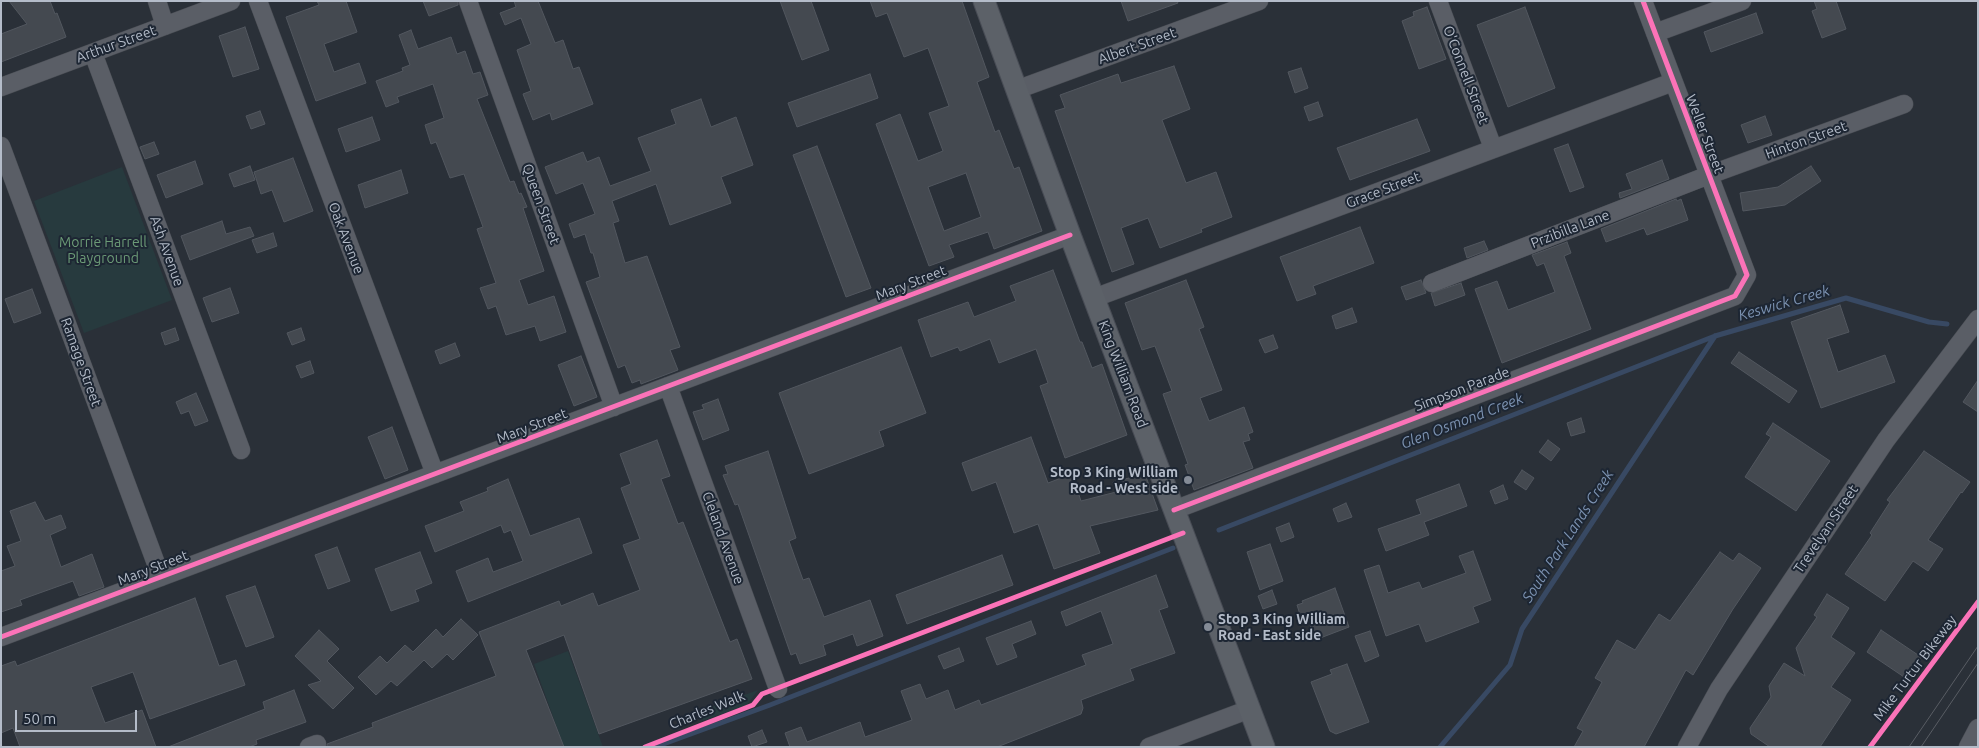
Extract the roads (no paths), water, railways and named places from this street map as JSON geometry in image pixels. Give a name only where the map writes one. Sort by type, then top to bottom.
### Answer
[{"type":"main road","name":"King William Road","points":[[984,1],[1070,235],[1264,747]]},
{"type":"street","points":[[157,1],[165,26]]},
{"type":"street","name":"Arthur Street","points":[[1,87],[231,1]]},
{"type":"street","name":"Oak Avenue","points":[[258,1],[435,474]]},
{"type":"street","name":"Queen Street","points":[[468,1],[614,407]]},
{"type":"street","name":"Albert Street","points":[[1016,90],[1259,1]]},
{"type":"street","name":"O'Connell Street","points":[[1438,1],[1494,148]]},
{"type":"street","name":"Weller Street","points":[[1643,1],[1747,275]]},
{"type":"street","points":[[1655,33],[1742,1]]},
{"type":"street","name":"Ash Avenue","points":[[92,53],[240,450]]},
{"type":"street","name":"Grace Street","points":[[1094,298],[1673,82]]},
{"type":"street","name":"Hinton Street","points":[[1709,176],[1904,104]]},
{"type":"street","name":"Ramage Street","points":[[1,146],[161,577]]},
{"type":"street","name":"Przibilla Lane","points":[[1432,283],[1709,176]]},
{"type":"street","name":"Mary Street","points":[[1,637],[1070,235]]},
{"type":"street","name":"Simpson Parade","points":[[1174,510],[1736,296],[1747,275]]},
{"type":"street","name":"Trevelyan Street","points":[[1687,747],[1719,689],[1886,440],[1978,319]]},
{"type":"street","name":"Cleland Avenue","points":[[668,386],[778,689]]},
{"type":"street","points":[[1149,747],[1250,709]]},
{"type":"street","points":[[1968,747],[1978,728]]},
{"type":"waterway","name":"Glen Osmond Creek","points":[[1219,530],[1715,336],[1846,298],[1929,322],[1947,324]]},
{"type":"waterway","name":"South Park Lands Creek","points":[[1440,747],[1510,665],[1522,629],[1715,336]]},
{"type":"waterway","name":"Glen Osmond Creek","points":[[655,747],[770,705],[1173,548]]},
{"type":"tram line","points":[[1909,747],[1978,646]]},
{"type":"tram line","points":[[1921,747],[1978,663]]},
{"type":"place","name":"Stop 3 King William Road - West side","points":[[1188,480]]},
{"type":"place","name":"Stop 3 King William Road - East side","points":[[1208,627]]},
{"type":"park label","name":"Morrie Harrell Playground","points":[[103,250]]},
{"type":"water label","name":"Keswick Creek","points":[[1784,303]]}]
